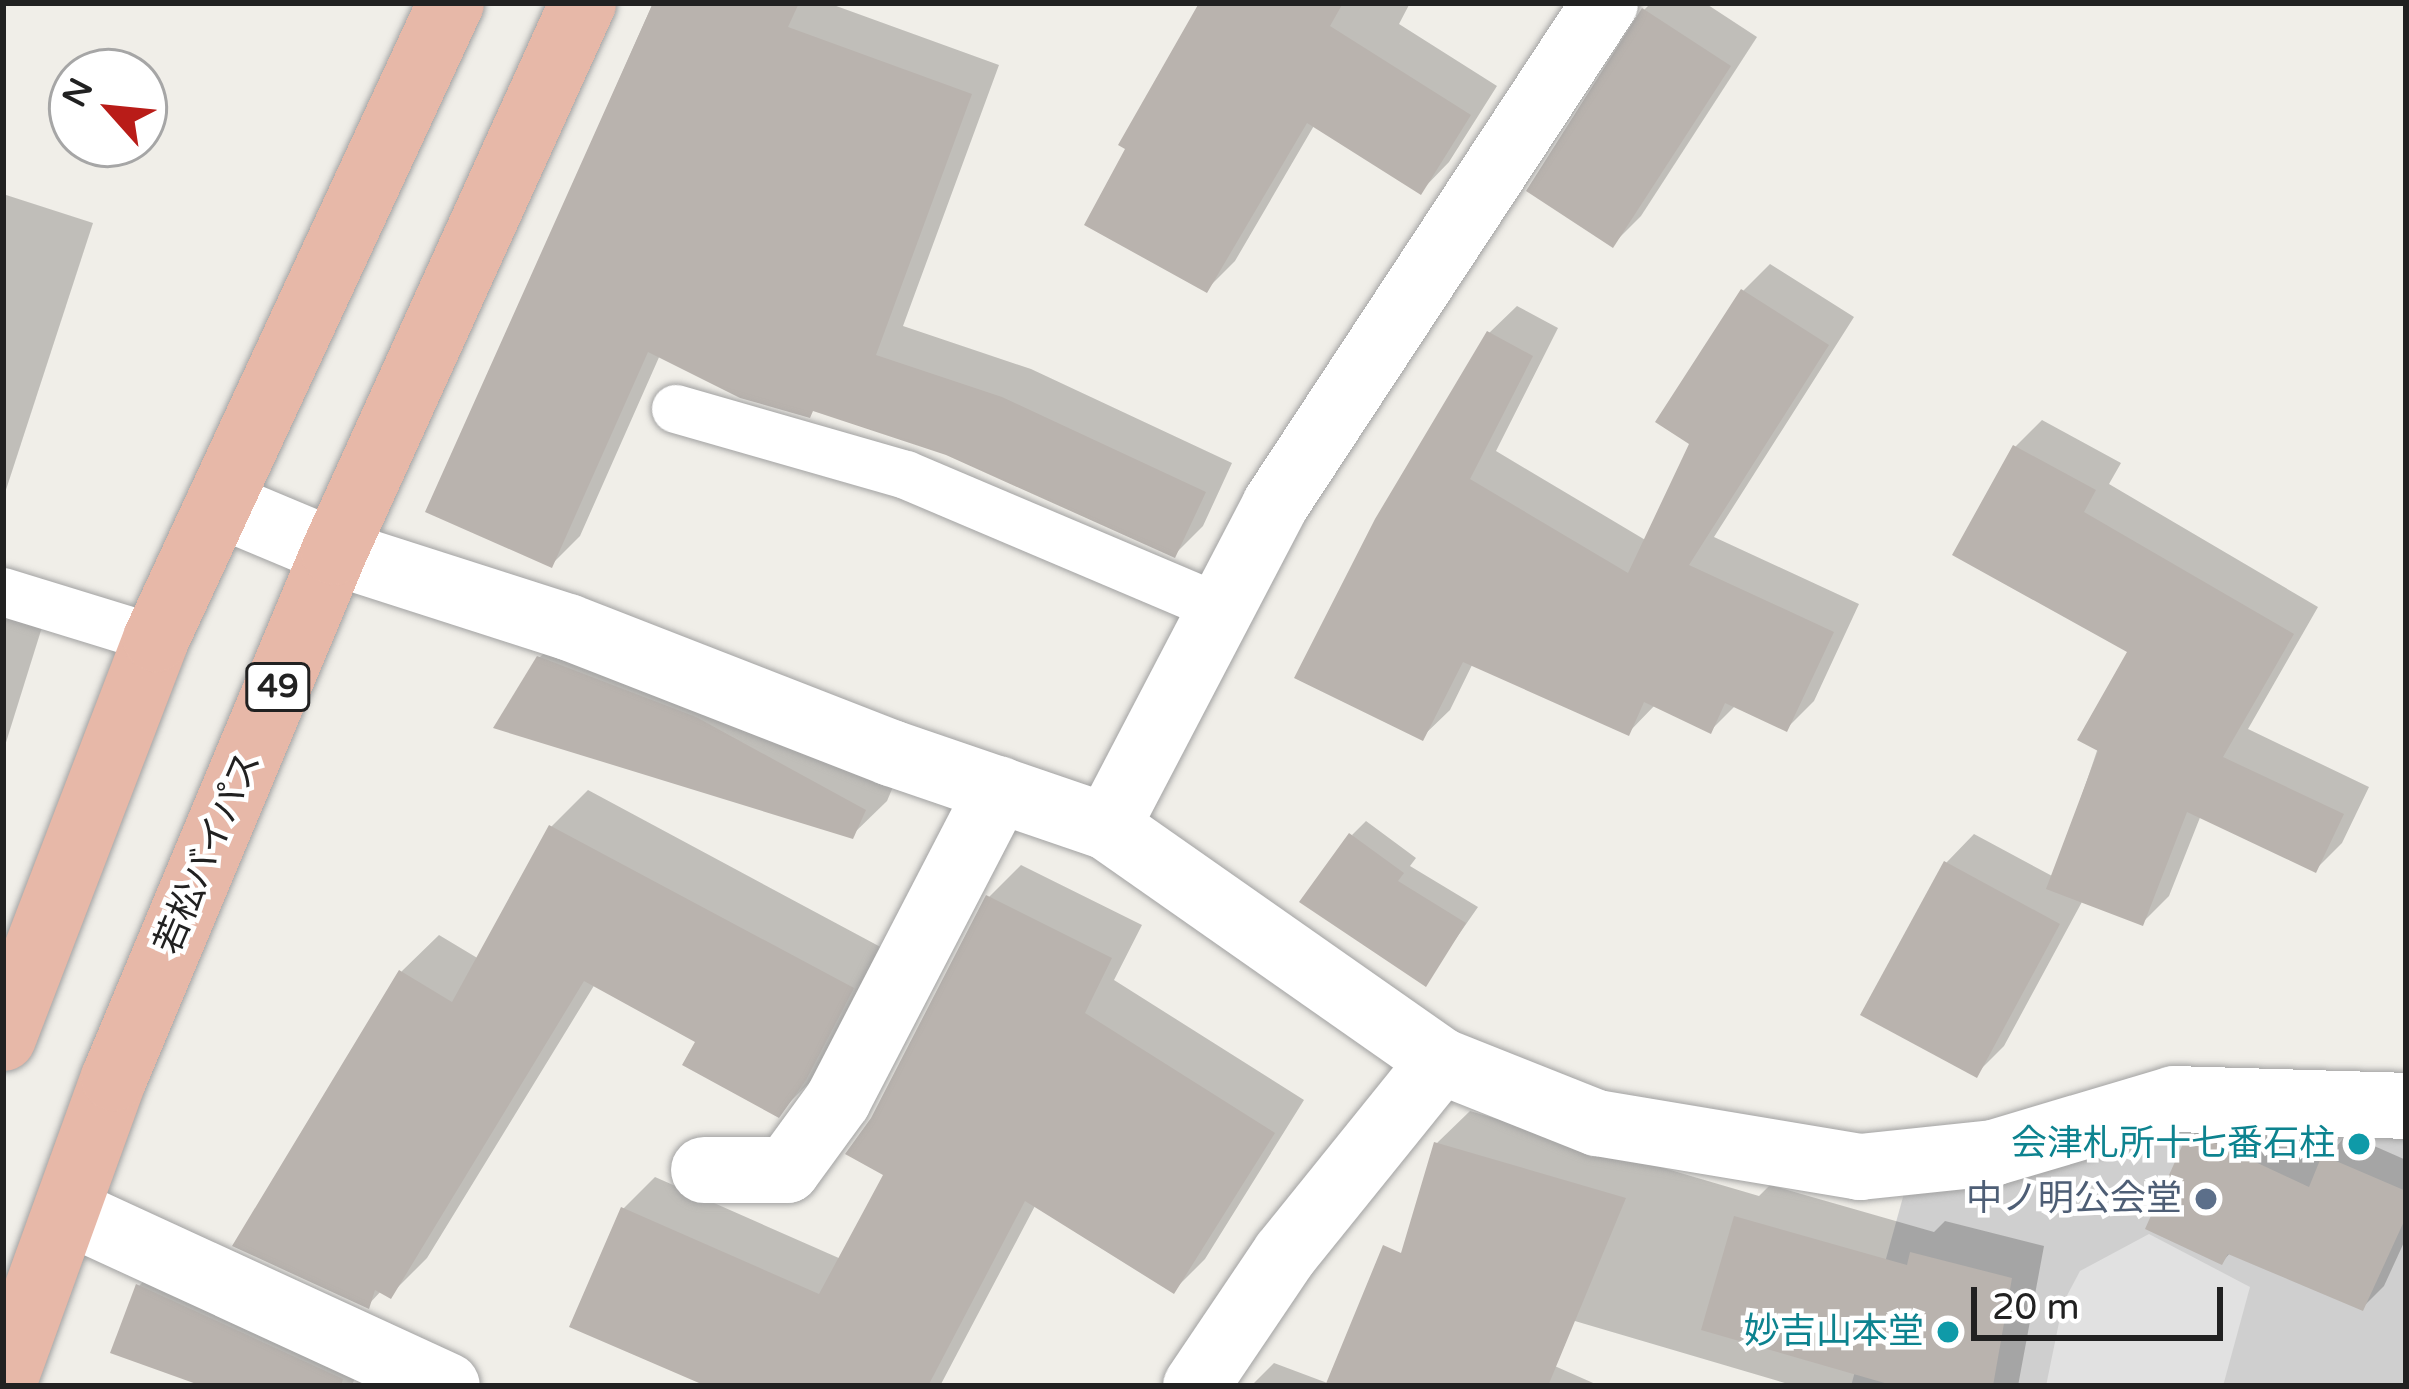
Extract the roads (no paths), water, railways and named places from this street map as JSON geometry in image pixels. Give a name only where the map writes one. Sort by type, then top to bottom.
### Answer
[{"type":"highway","points":[[3,1038],[157,639],[451,3]]},
{"type":"highway","name":"若松バイパス","points":[[3,1384],[114,1078],[334,552],[583,3]]},
{"type":"street","points":[[1107,827],[1276,506],[1606,3]]},
{"type":"street","points":[[219,504],[334,552],[568,627],[1107,827],[1441,1061],[1598,1123],[1860,1167],[1994,1153],[2174,1099],[2406,1106]]},
{"type":"street","points":[[704,1170],[787,1169],[838,1100],[999,789]]},
{"type":"street","points":[[1196,1386],[1285,1254],[1441,1061]]},
{"type":"street","points":[[67,1211],[447,1386]]},
{"type":"lane","points":[[676,409],[906,475],[1224,610]]},
{"type":"lane","points":[[3,592],[157,639]]},
{"type":"place","name":"会津札所十七番石柱","points":[[2359,1144]]},
{"type":"place","name":"中ノ明公会堂","points":[[2206,1199]]},
{"type":"place","name":"妙吉山本堂","points":[[1948,1332]]}]
